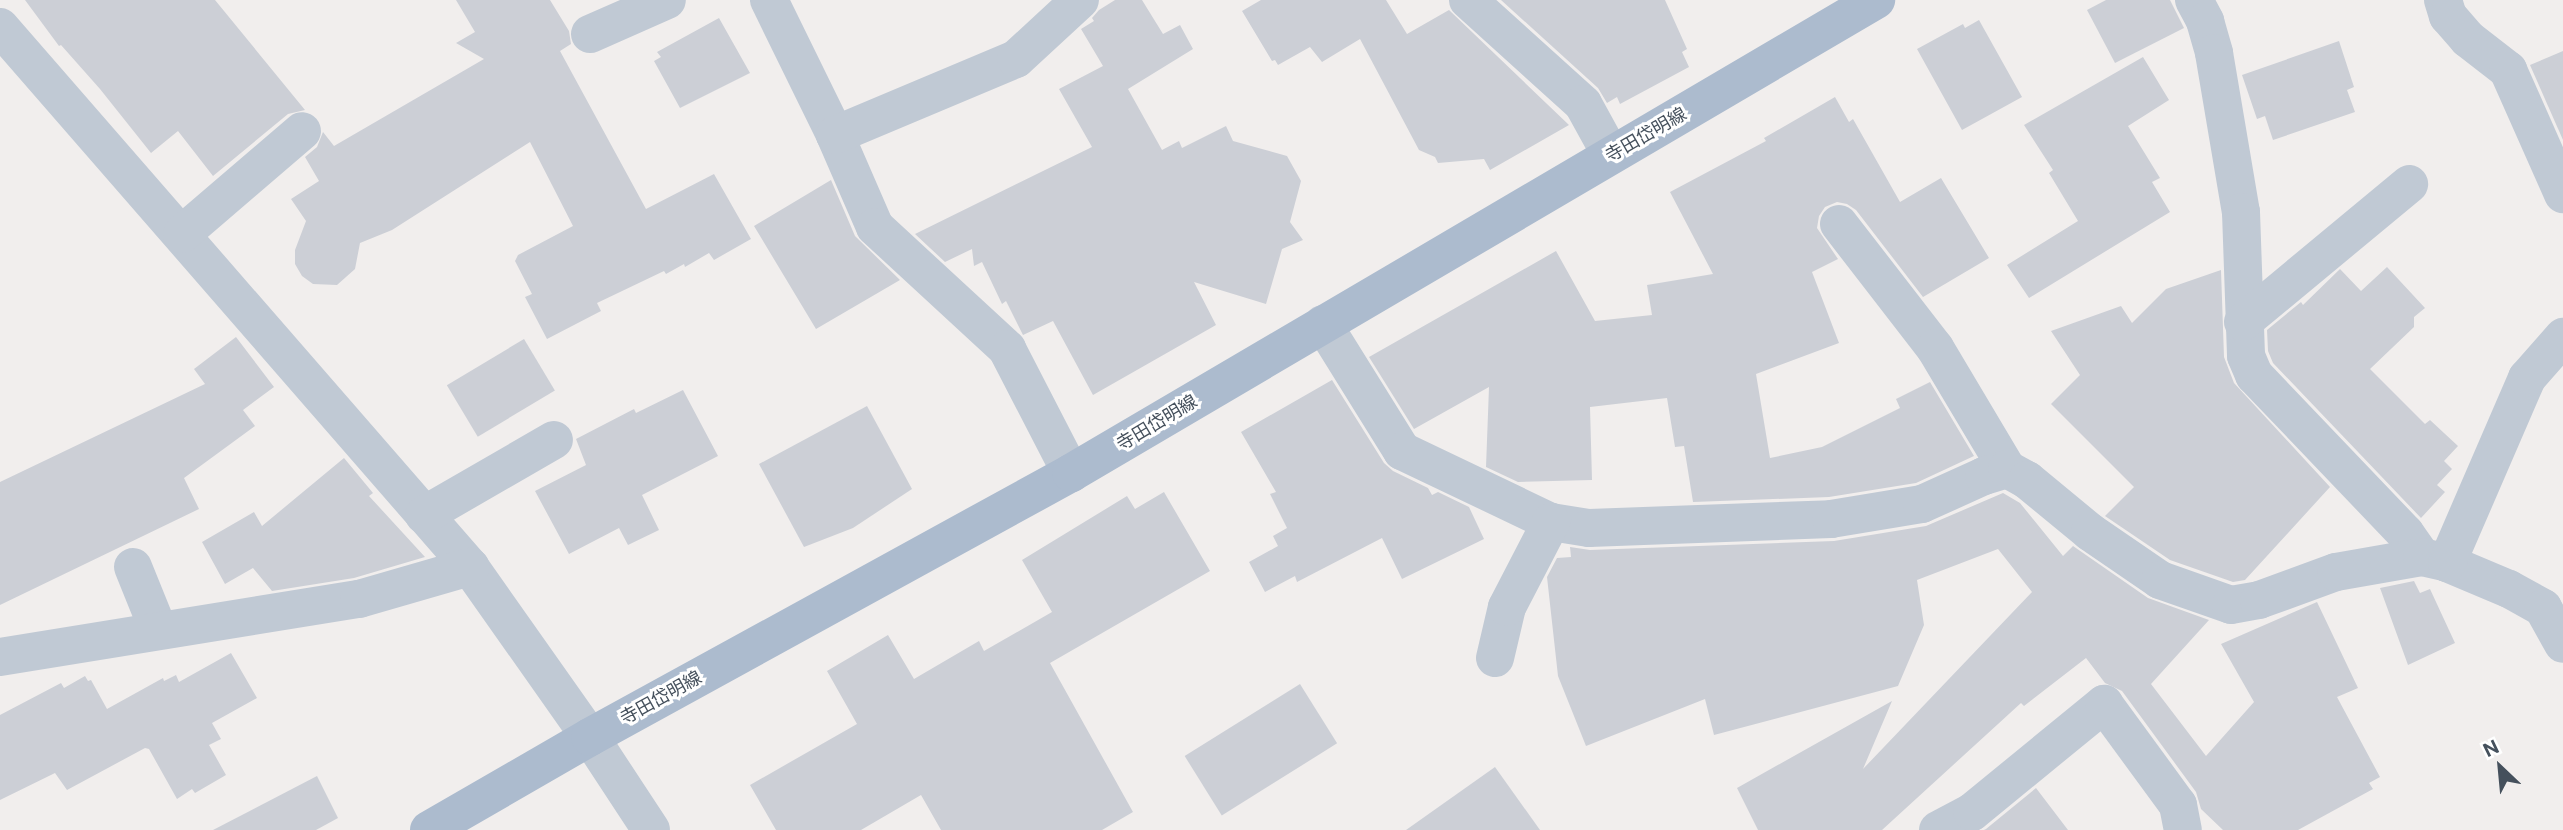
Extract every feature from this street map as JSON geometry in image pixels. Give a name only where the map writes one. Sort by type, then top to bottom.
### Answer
[{"type":"main road","name":"寺田岱明線","points":[[429,830],[590,737],[1071,473],[1876,0]]},
{"type":"street","points":[[590,34],[667,0]]},
{"type":"street","points":[[769,0],[835,135],[875,227],[1007,349],[1071,473]]},
{"type":"street","points":[[835,135],[1016,59],[1080,0]]},
{"type":"street","points":[[1468,0],[1583,104],[1611,155]]},
{"type":"street","points":[[2194,0],[2205,21],[2214,52],[2241,212],[2243,322],[2246,356],[2254,375],[2434,560],[2509,589],[2543,608],[2563,644]]},
{"type":"street","points":[[2443,0],[2448,16],[2468,39],[2508,70],[2563,194]]},
{"type":"street","points":[[0,27],[470,567],[590,737],[651,830]]},
{"type":"street","points":[[182,234],[302,131]]},
{"type":"street","points":[[2243,322],[2409,184]]},
{"type":"street","points":[[1839,224],[1935,348],[2007,469],[2027,480],[2090,532],[2160,580],[2231,605],[2259,600],[2336,572],[2434,560]]},
{"type":"street","points":[[1323,324],[1402,451],[1551,522],[1589,528],[1831,519],[1922,504],[1984,476],[2007,469]]},
{"type":"street","points":[[2434,560],[2527,378],[2563,337]]},
{"type":"street","points":[[424,515],[554,440]]},
{"type":"street","points":[[1495,658],[1507,607],[1551,522]]},
{"type":"street","points":[[133,567],[159,629]]},
{"type":"street","points":[[0,657],[359,598],[470,567]]},
{"type":"street","points":[[1938,830],[1972,811],[2104,704],[2178,805],[2182,830]]},
{"type":"building","points":[[25,0],[215,0],[305,110],[288,114],[213,176],[178,131],[151,153],[100,89],[61,45],[59,46]]},
{"type":"building","points":[[456,0],[550,0],[569,31],[571,44],[560,51],[646,209],[714,174],[751,239],[714,260],[709,253],[685,267],[684,264],[666,274],[664,271],[597,303],[601,311],[547,339],[525,297],[532,294],[515,261],[518,255],[573,226],[530,142],[392,230],[360,243],[355,269],[337,285],[313,284],[302,276],[295,264],[295,250],[306,221],[291,199],[319,181],[305,157],[317,147],[323,132],[334,146],[484,59],[456,43],[475,32]]},
{"type":"building","points":[[1115,0],[1142,0],[1163,34],[1180,25],[1193,49],[1128,89],[1162,150],[1179,141],[1182,148],[1226,126],[1233,141],[1287,156],[1301,181],[1290,222],[1303,240],[1282,249],[1266,304],[1194,282],[1216,325],[1093,395],[1053,321],[1023,335],[1006,301],[1002,304],[982,262],[974,266],[972,249],[945,262],[915,234],[1092,147],[1059,89],[1103,66],[1081,29],[1094,21],[1092,18],[1099,10]]},
{"type":"building","points":[[1261,0],[1386,0],[1407,34],[1449,10],[1569,125],[1490,170],[1484,159],[1438,163],[1435,157],[1419,150],[1360,39],[1322,62],[1310,47],[1278,65],[1275,60],[1272,61],[1242,11]]},
{"type":"building","points":[[1501,0],[1665,0],[1687,49],[1682,52],[1689,67],[1620,104],[1617,97],[1607,103],[1598,88]]},
{"type":"building","points":[[2106,0],[2170,0],[2184,28],[2115,63],[2087,10]]},
{"type":"building","points":[[719,18],[750,73],[680,108],[654,61],[661,57],[657,52]]},
{"type":"building","points":[[1979,20],[2022,97],[1962,130],[1917,49],[1963,24],[1965,28]]},
{"type":"building","points":[[2339,41],[2354,87],[2347,90],[2355,112],[2273,140],[2265,116],[2257,119],[2242,75]]},
{"type":"building","points":[[2563,51],[2563,140],[2530,65]]},
{"type":"building","points":[[2143,57],[2169,100],[2128,126],[2160,178],[2152,182],[2170,212],[2029,298],[2007,265],[2078,221],[2049,173],[2053,170],[2024,125]]},
{"type":"building","points":[[1835,97],[1849,122],[1853,119],[1900,202],[1941,178],[1989,258],[1923,297],[1856,210],[1837,202],[1825,207],[1819,216],[1817,228],[1838,259],[1812,272],[1839,343],[1756,374],[1770,458],[1822,447],[1900,408],[1896,399],[1930,382],[1974,456],[1916,483],[1829,497],[1693,502],[1684,446],[1675,447],[1667,398],[1590,407],[1592,480],[1518,482],[1486,467],[1489,387],[1414,429],[1369,357],[1556,251],[1595,321],[1652,315],[1647,285],[1713,274],[1670,192],[1766,141],[1764,138]]},
{"type":"building","points":[[831,180],[855,236],[900,280],[816,329],[754,226]]},
{"type":"building","points":[[2387,267],[2425,308],[2414,317],[2414,327],[2370,369],[2425,424],[2430,420],[2458,446],[2444,461],[2452,469],[2437,485],[2445,492],[2421,518],[2273,363],[2268,351],[2267,330],[2301,302],[2303,305],[2340,269],[2361,291]]},
{"type":"building","points":[[2221,270],[2224,357],[2234,383],[2330,487],[2245,580],[2233,582],[2170,560],[2105,516],[2134,487],[2051,404],[2080,375],[2051,331],[2121,306],[2132,323],[2166,289]]},
{"type":"building","points":[[236,337],[274,387],[243,410],[255,426],[184,478],[199,509],[0,605],[0,482],[205,384],[194,369]]},
{"type":"building","points":[[524,339],[555,390],[478,437],[447,385]]},
{"type":"building","points":[[1332,380],[1384,463],[1393,471],[1428,488],[1432,495],[1438,492],[1469,507],[1484,539],[1402,579],[1382,538],[1297,582],[1295,576],[1265,592],[1249,562],[1278,546],[1273,536],[1287,528],[1270,494],[1276,492],[1241,432]]},
{"type":"building","points":[[683,390],[718,456],[642,495],[659,530],[628,545],[619,528],[569,554],[535,491],[586,465],[576,439],[634,409],[636,413]]},
{"type":"building","points":[[867,406],[912,489],[853,528],[804,547],[759,464]]},
{"type":"building","points":[[344,458],[373,493],[369,496],[425,557],[354,578],[272,591],[253,568],[225,584],[202,542],[254,512],[262,526]]},
{"type":"building","points":[[1164,492],[1210,571],[1050,663],[1133,812],[1102,830],[941,830],[921,795],[861,830],[776,830],[750,785],[857,724],[827,671],[888,635],[914,679],[979,641],[984,651],[1052,612],[1022,560],[1127,496],[1135,509]]},
{"type":"building","points":[[2003,493],[2020,503],[2063,556],[2073,546],[2148,598],[2209,620],[2151,684],[2206,756],[2254,702],[2221,644],[2317,602],[2358,688],[2337,697],[2380,777],[2369,783],[2373,789],[2298,830],[2223,830],[2201,809],[2196,792],[2122,691],[2105,683],[2086,658],[2024,706],[2021,703],[1882,830],[1758,830],[1737,788],[1892,701],[1863,769],[2032,592],[1998,549],[1917,580],[1924,625],[1898,686],[1714,735],[1705,699],[1586,746],[1558,676],[1547,577],[1557,558],[1571,557],[1570,547],[1590,550],[1834,541],[1926,526]]},
{"type":"building","points":[[2414,581],[2420,593],[2430,589],[2455,643],[2408,665],[2380,588]]},
{"type":"building","points":[[231,653],[257,698],[212,723],[221,739],[209,745],[226,775],[195,793],[192,789],[177,799],[149,749],[145,748],[67,790],[55,773],[0,800],[0,715],[61,683],[64,688],[85,676],[88,681],[91,680],[107,709],[163,678],[164,681],[176,675],[179,682]]},
{"type":"building","points":[[1300,684],[1337,743],[1222,815],[1185,756]]},
{"type":"building","points":[[1495,767],[1540,830],[1406,830]]},
{"type":"building","points":[[317,776],[338,818],[316,830],[213,830]]},
{"type":"building","points":[[2036,788],[2068,830],[1984,830],[1986,829]]}]
